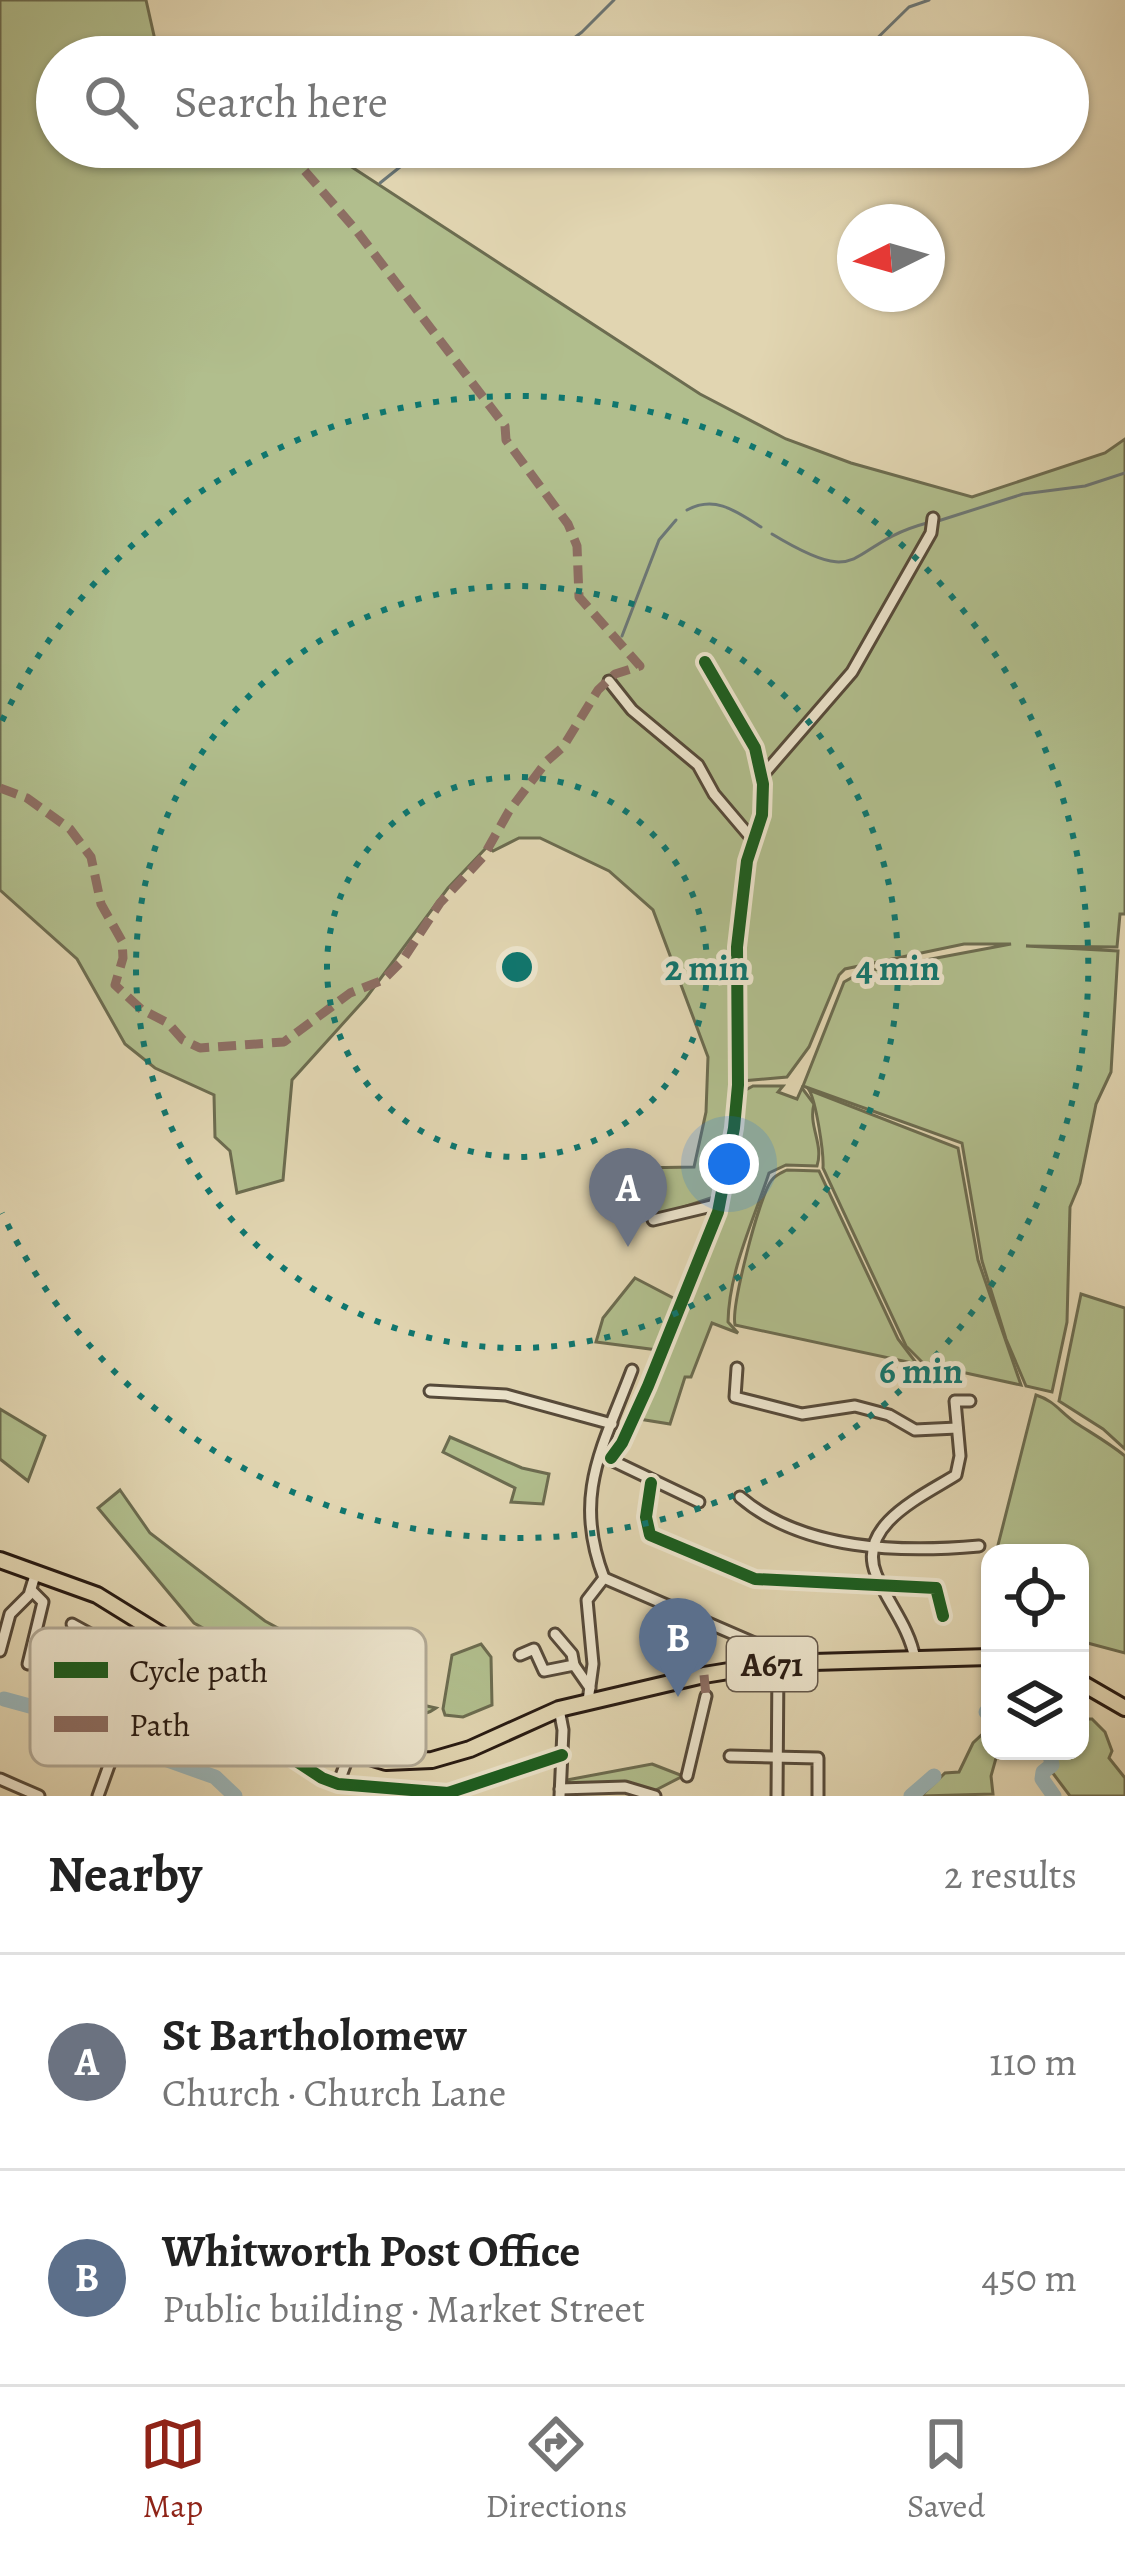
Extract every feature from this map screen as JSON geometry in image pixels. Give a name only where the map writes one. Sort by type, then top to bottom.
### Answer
[{"type":"main road","name":"A671","points":[[0,1560],[97,1595],[146,1628]]},
{"type":"main road","name":"A671","points":[[426,1760],[470,1749],[589,1695],[778,1663],[981,1657]]},
{"type":"main road","points":[[1089,1686],[1122,1703]]},
{"type":"street","points":[[762,776],[852,672],[931,532],[933,518]]},
{"type":"street","points":[[605,1458],[622,1443],[648,1386],[720,1204],[739,1085],[737,947],[753,840],[762,815],[762,776],[755,748],[705,662]]},
{"type":"street","points":[[609,681],[632,710],[698,765],[714,794],[753,840]]},
{"type":"street","points":[[653,1220],[720,1204]]},
{"type":"street","points":[[737,1368],[735,1397],[760,1400],[778,1409],[802,1414],[855,1406],[889,1415],[915,1430],[957,1428]]},
{"type":"street","points":[[604,1578],[588,1521],[612,1424],[632,1370]]},
{"type":"street","points":[[430,1391],[506,1395],[612,1424]]},
{"type":"street","points":[[915,1659],[912,1640],[875,1572],[872,1546],[884,1523],[956,1474],[960,1466],[956,1401],[970,1401]]},
{"type":"street","points":[[605,1458],[699,1502]]},
{"type":"street","points":[[651,1483],[646,1517],[650,1535],[755,1579],[936,1588],[943,1616]]},
{"type":"street","points":[[740,1497],[783,1527],[872,1546],[927,1551],[980,1546]]},
{"type":"street","points":[[1,1648],[10,1614],[31,1591],[36,1572]]},
{"type":"street","points":[[604,1578],[773,1651],[778,1663],[777,1796]]},
{"type":"street","points":[[589,1695],[593,1664],[587,1600],[604,1578]]},
{"type":"street","points":[[31,1591],[43,1602],[37,1628]]},
{"type":"street","points":[[72,1624],[79,1628]]},
{"type":"street","points":[[555,1634],[572,1654],[589,1695]]},
{"type":"street","points":[[520,1655],[534,1649],[544,1671],[574,1665]]},
{"type":"street","points":[[28,1664],[30,1656]]},
{"type":"street","points":[[688,1776],[706,1696]]},
{"type":"street","points":[[559,1709],[560,1793],[626,1787],[655,1796]]},
{"type":"street","points":[[304,1766],[338,1784],[448,1793],[562,1755]]},
{"type":"street","points":[[730,1756],[818,1757],[818,1796]]},
{"type":"street","points":[[98,1796],[109,1766]]},
{"type":"street","points":[[338,1784],[345,1766]]},
{"type":"street","points":[[0,1779],[39,1796]]},
{"type":"green space","points":[[0,0],[146,0],[154,36],[36,36],[36,168],[353,168],[700,394],[786,439],[972,497],[1105,453],[1125,439],[1125,914],[1120,914],[1117,947],[1026,946],[1118,951],[1111,1072],[1096,1104],[1080,1183],[1070,1207],[1067,1322],[1052,1392],[1026,1386],[1006,1339],[982,1261],[962,1143],[803,1086],[844,982],[862,972],[1011,944],[964,944],[845,969],[809,1047],[787,1077],[731,1082],[720,1195],[653,1217],[621,1199],[636,1168],[694,1167],[706,1112],[708,1057],[653,910],[609,871],[540,838],[519,838],[493,851],[487,847],[448,888],[366,998],[292,1080],[283,1180],[237,1193],[230,1151],[215,1137],[214,1095],[155,1068],[125,1044],[77,959],[0,890]]},
{"type":"green space","points":[[753,1086],[783,1086],[778,1092],[797,1099],[802,1088],[814,1104],[817,1166],[786,1165],[769,1173],[733,1284],[728,1322],[738,1333],[712,1323],[691,1377],[685,1377],[670,1424],[639,1419],[708,1243],[742,1092]]},
{"type":"green space","points":[[809,1090],[958,1148],[978,1260],[1021,1385],[924,1364],[906,1346],[823,1168]]},
{"type":"green space","points":[[787,1170],[819,1171],[898,1339],[917,1364],[735,1325],[741,1276],[760,1208],[771,1181]]},
{"type":"green space","points":[[635,1278],[677,1300],[658,1350],[596,1342],[603,1318]]},
{"type":"green space","points":[[1081,1294],[1125,1308],[1125,1449],[1059,1401]]},
{"type":"green space","points":[[1036,1395],[1125,1456],[1125,1653],[1089,1643],[1089,1544],[998,1544]]},
{"type":"green space","points":[[0,1409],[45,1436],[28,1481],[0,1459]]},
{"type":"green space","points":[[450,1437],[522,1468],[549,1474],[543,1504],[511,1502],[515,1488],[443,1452]]},
{"type":"green space","points":[[120,1490],[150,1533],[278,1628],[203,1628],[194,1623],[98,1508]]},
{"type":"green space","points":[[481,1644],[491,1657],[492,1705],[463,1717],[445,1715],[452,1655]]},
{"type":"green space","points":[[1092,1719],[1105,1732],[1112,1751],[1109,1758],[1125,1778],[1125,1796],[1070,1796],[1052,1772],[1053,1760],[1089,1760]]},
{"type":"green space","points":[[981,1735],[981,1760],[995,1760],[993,1794],[921,1796],[945,1773],[959,1772]]},
{"type":"green space","points":[[652,1764],[683,1776],[654,1791],[617,1782],[572,1785],[567,1780]]},
{"type":"waterway","points":[[577,36],[614,0]]},
{"type":"waterway","points":[[879,36],[909,7],[929,0]]},
{"type":"waterway","points":[[380,183],[399,168]]},
{"type":"waterway","points":[[938,521],[1023,494],[1085,486],[1125,473]]},
{"type":"waterway","points":[[687,510],[716,505],[761,527]]},
{"type":"waterway","points":[[622,636],[659,540],[676,520]]},
{"type":"waterway","points":[[772,534],[825,560],[841,562],[927,523]]},
{"type":"waterway","points":[[4,1699],[30,1706]]},
{"type":"waterway","points":[[1051,1760],[1042,1779],[1054,1796]]},
{"type":"waterway","points":[[184,1766],[215,1777],[235,1796]]},
{"type":"waterway","points":[[911,1796],[934,1776]]},
{"type":"marked path","points":[[0,788],[27,798],[70,829],[91,857],[101,904],[122,941],[123,958],[115,985],[141,1009],[200,1048],[284,1042],[350,993],[383,980],[402,961],[440,903],[483,857],[509,811],[563,747],[598,690],[615,674],[640,666],[579,597],[577,546],[568,524],[506,440],[505,426],[356,230],[302,168]]},
{"type":"marked path","points":[[704,1675],[706,1696]]},
{"type":"cycle path","points":[[611,1458],[648,1386],[718,1212],[734,1128],[737,947],[747,861],[762,815],[763,784],[755,748],[705,662]]},
{"type":"cycle path","points":[[651,1483],[646,1517],[650,1535],[755,1579],[936,1588],[943,1616]]},
{"type":"cycle path","points":[[304,1766],[338,1784],[448,1793],[562,1755]]},
{"type":"place","name":"St Bartholomew","points":[[628,1247]]},
{"type":"place","name":"Whitworth Post Office","points":[[678,1697]]}]
